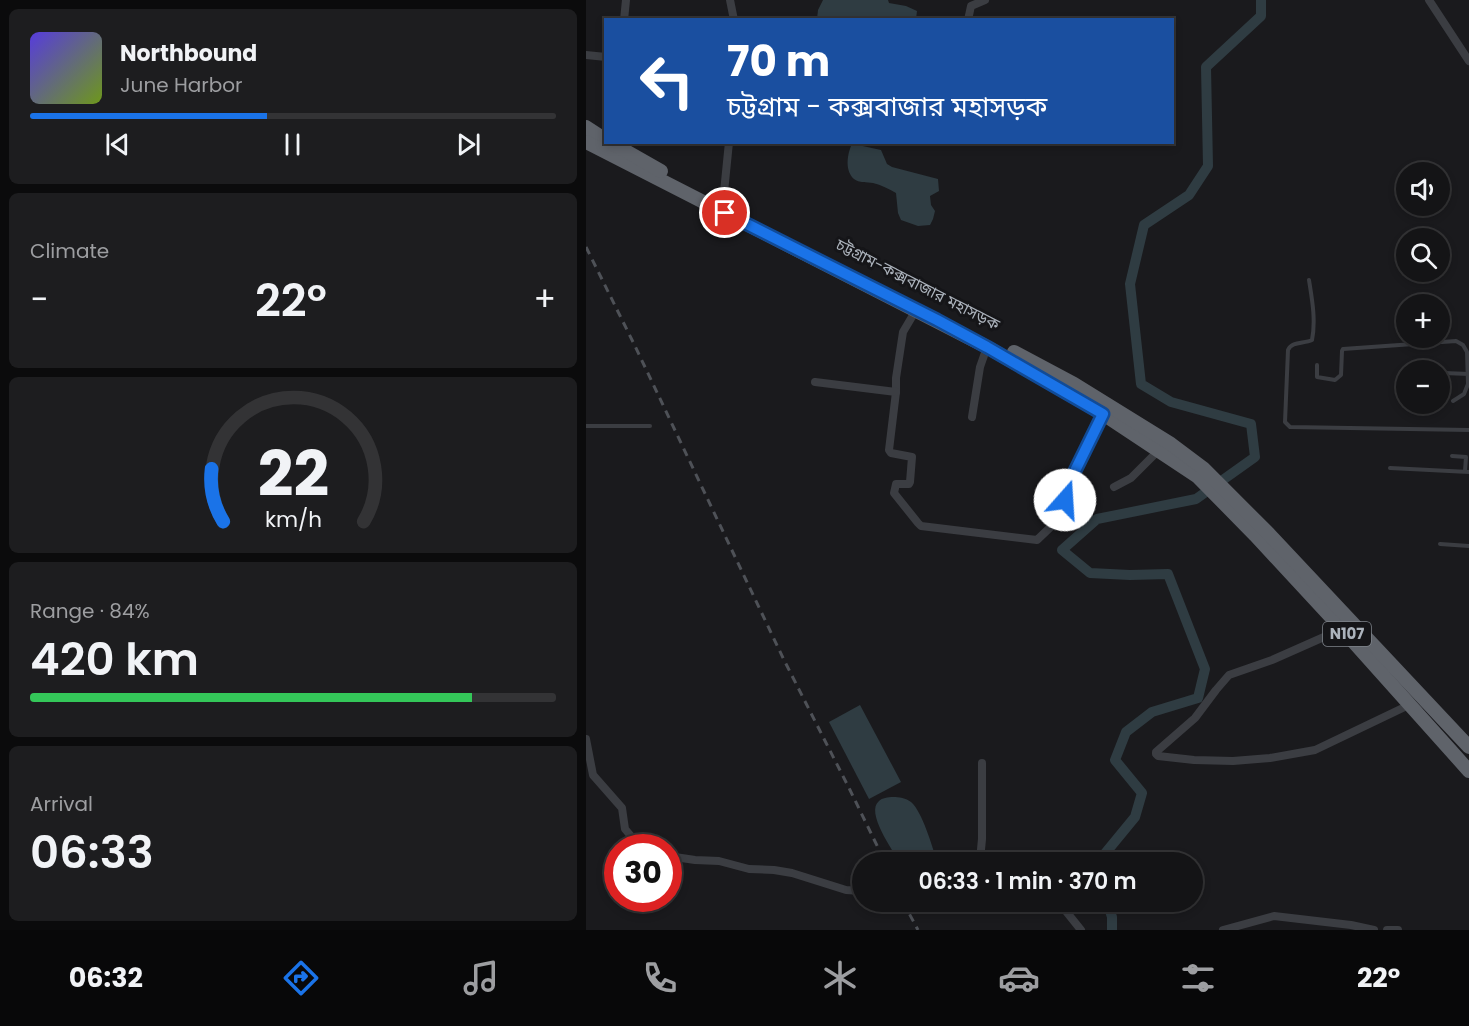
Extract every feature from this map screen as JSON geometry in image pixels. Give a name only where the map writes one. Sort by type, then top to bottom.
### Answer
[{"type":"highway","name":"চট্টগ্রাম-কক্সবাজার মহাসড়ক","points":[[586,127],[604,139]]},
{"type":"highway","name":"N107","points":[[586,142],[987,347],[1103,414],[1159,450],[1201,472],[1468,747]]},
{"type":"highway","name":"চট্টগ্রাম-কক্সবাজার মহাসড়ক","points":[[613,144],[670,176],[1074,384],[1171,444],[1201,472]]},
{"type":"highway","name":"N107","points":[[1225,497],[1255,535],[1468,771]]},
{"type":"street","points":[[624,18],[626,0]]},
{"type":"street","points":[[730,0],[734,18]]},
{"type":"street","points":[[968,18],[971,6],[985,0]]},
{"type":"street","points":[[1429,0],[1468,61]]},
{"type":"street","points":[[586,55],[604,57]]},
{"type":"street","points":[[723,202],[729,144]]},
{"type":"street","points":[[916,310],[903,332],[889,452],[911,457],[910,482],[895,489],[921,526],[1037,540],[1060,518],[1069,483],[1103,414]]},
{"type":"street","points":[[972,417],[980,367],[987,347]]},
{"type":"street","points":[[815,382],[896,392]]},
{"type":"street","points":[[1114,487],[1131,478],[1159,450]]},
{"type":"street","points":[[1342,629],[1272,660],[1229,675],[1199,714],[1156,754],[1195,760],[1232,761],[1270,758],[1315,750],[1409,705]]},
{"type":"street","points":[[586,739],[593,775],[622,808],[625,829],[629,834]]},
{"type":"street","points":[[981,852],[982,762]]},
{"type":"street","points":[[682,858],[719,861],[749,868],[792,873],[812,881],[852,890]]},
{"type":"street","points":[[1067,912],[1081,930]]},
{"type":"street","points":[[1223,930],[1274,916],[1374,930]]},
{"type":"street","points":[[1387,930],[1398,930]]},
{"type":"lane","points":[[1309,280],[1314,333],[1308,342],[1289,346],[1285,422],[1287,425],[1290,427],[1468,430]]},
{"type":"lane","points":[[1317,365],[1317,377],[1335,380],[1341,375],[1344,349],[1453,341],[1460,343],[1467,352],[1468,374],[1466,391],[1453,401]]},
{"type":"lane","points":[[1450,373],[1468,374]]},
{"type":"lane","points":[[586,426],[650,426]]},
{"type":"lane","points":[[1390,468],[1467,472],[1466,458],[1452,456]]},
{"type":"lane","points":[[1440,544],[1468,546]]},
{"type":"shaded area","points":[[823,0],[888,0],[889,3],[917,11],[916,18],[817,18]]},
{"type":"shaded area","points":[[858,145],[881,150],[887,164],[892,167],[938,179],[939,191],[930,196],[931,205],[935,211],[930,225],[918,226],[901,220],[896,193],[876,184],[861,182],[851,176],[848,159],[851,146]]},
{"type":"shaded area","points":[[860,705],[901,782],[869,799],[829,722]]},
{"type":"shaded area","points":[[885,798],[900,798],[911,802],[927,830],[934,852],[894,852],[875,814],[879,801]]},
{"type":"waterway","points":[[1106,852],[1135,817],[1142,793],[1115,760],[1126,732],[1152,712],[1198,698],[1205,669],[1168,574],[1090,573],[1062,550],[1097,519],[1196,499],[1255,457],[1251,424],[1171,402],[1141,384],[1130,284],[1144,225],[1189,195],[1208,166],[1206,67],[1261,16],[1261,0]]},
{"type":"waterway","points":[[1110,912],[1112,930]]},
{"type":"railway","points":[[586,247],[784,660],[880,852]]},
{"type":"railway","points":[[908,912],[918,930]]},
{"type":"route","points":[[725,213],[937,320],[1103,414],[1069,483],[1065,500]]}]
